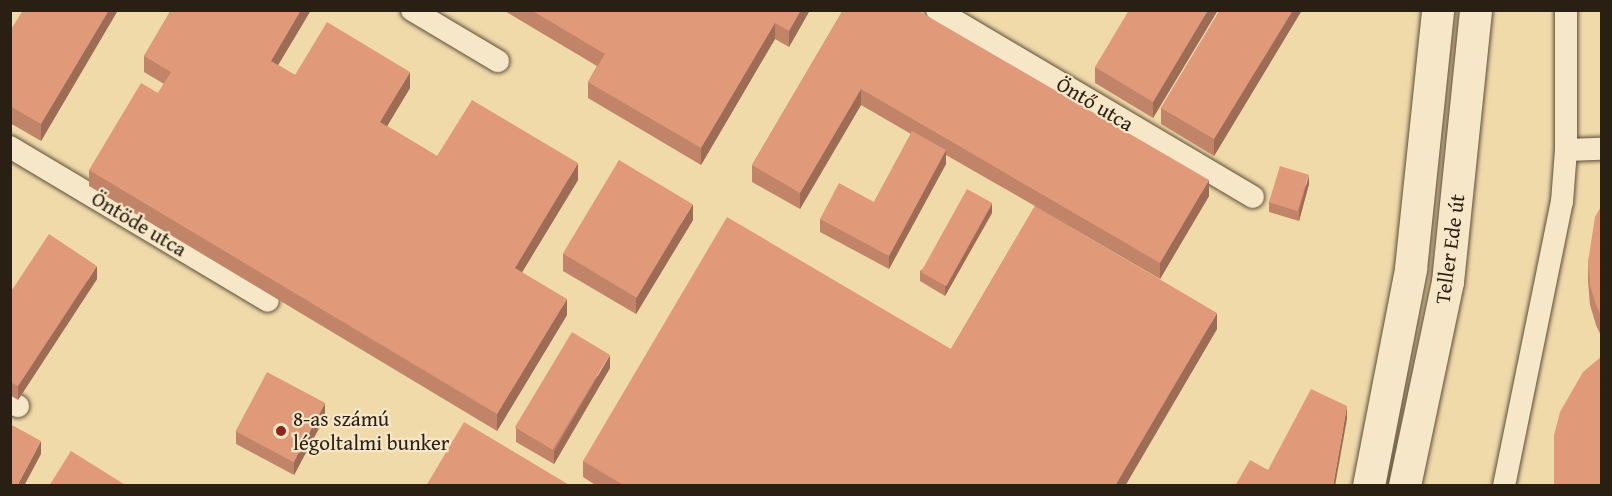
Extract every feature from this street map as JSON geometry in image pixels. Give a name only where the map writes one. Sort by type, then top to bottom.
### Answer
[{"type":"main road","name":"Teller Ede út","points":[[1369,486],[1411,269],[1438,10]]},
{"type":"main road","name":"Teller Ede út","points":[[1405,486],[1448,282],[1476,10]]},
{"type":"street","points":[[412,10],[498,62]]},
{"type":"street","name":"Öntő utca","points":[[938,10],[1253,197]]},
{"type":"street","points":[[1503,486],[1562,202],[1566,150],[1566,10]]},
{"type":"street","name":"Öntöde utca","points":[[10,147],[268,301]]},
{"type":"street","points":[[1566,150],[1602,149]]},
{"type":"building","points":[[23,10],[109,10],[41,124],[10,106],[10,31]]},
{"type":"building","points":[[171,10],[301,10],[271,61],[295,75],[327,22],[410,72],[380,122],[437,156],[472,100],[578,163],[515,268],[567,299],[497,414],[89,170],[141,83],[158,93],[171,72],[144,56]]},
{"type":"building","points":[[531,10],[801,10],[789,31],[775,23],[701,148],[588,82],[605,54]]},
{"type":"building","points":[[843,10],[917,10],[1209,180],[1160,263],[861,89],[800,193],[752,165]]},
{"type":"building","points":[[1129,10],[1208,10],[1153,102],[1095,67]]},
{"type":"building","points":[[1220,10],[1293,10],[1214,139],[1161,108]]},
{"type":"building","points":[[912,131],[946,150],[889,256],[820,219],[839,183],[874,202]]},
{"type":"building","points":[[619,160],[693,204],[637,298],[563,253]]},
{"type":"building","points":[[1280,166],[1309,175],[1298,211],[1269,202]]},
{"type":"building","points":[[967,189],[992,203],[946,286],[921,272]]},
{"type":"building","points":[[1602,205],[1602,318],[1590,285],[1588,262],[1595,217]]},
{"type":"building","points":[[1035,206],[1217,313],[1115,486],[625,486],[583,461],[727,217],[951,349]]},
{"type":"building","points":[[49,234],[97,266],[18,386],[10,382],[10,293]]},
{"type":"building","points":[[572,332],[610,355],[553,450],[515,427]]},
{"type":"building","points":[[1602,356],[1602,486],[1555,486],[1554,435],[1560,412],[1583,372]]},
{"type":"building","name":"8-as számú légoltalmi bunker","points":[[267,372],[325,403],[294,462],[236,431]]},
{"type":"building","points":[[1311,389],[1347,406],[1333,486],[1235,486],[1250,460],[1268,470]]},
{"type":"building","points":[[464,422],[571,486],[426,486]]},
{"type":"building","points":[[10,424],[41,441],[17,486],[10,486]]},
{"type":"building","points":[[71,451],[127,486],[49,486]]},
{"type":"place","name":"8-as számú légoltalmi bunker","points":[[281,431]]}]
